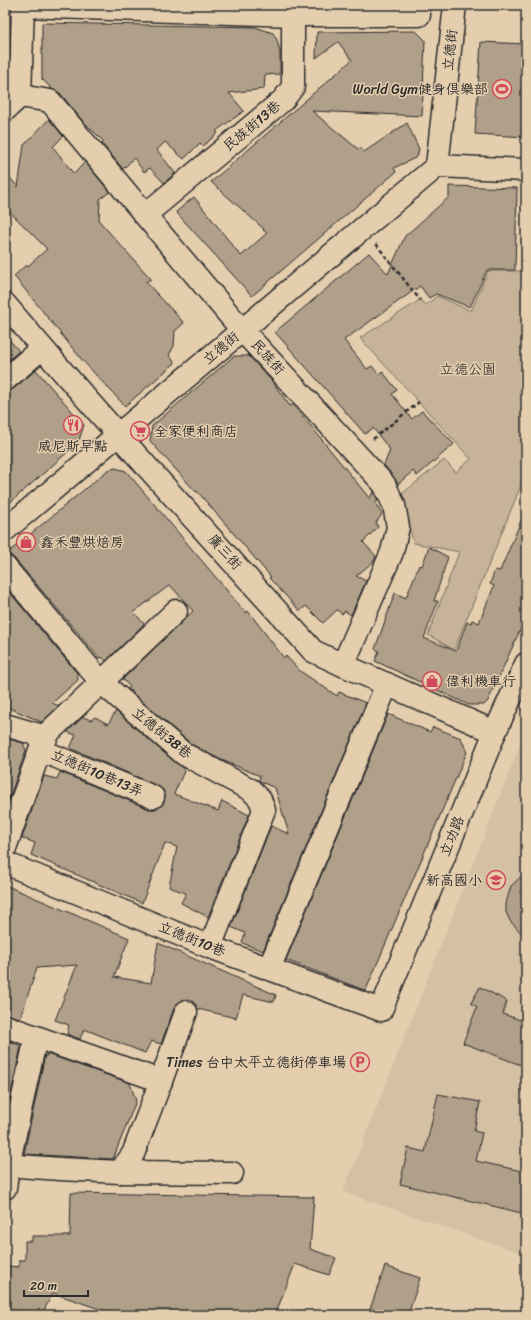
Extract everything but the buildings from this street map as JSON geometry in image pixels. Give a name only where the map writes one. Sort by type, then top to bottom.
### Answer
[{"type":"street","name":"立德街","points":[[5,530],[437,166],[455,5]]},
{"type":"street","points":[[13,103],[23,6],[293,10],[419,15]]},
{"type":"street","name":"民族街13巷","points":[[144,215],[283,100],[292,87],[293,10]]},
{"type":"street","name":"民族街","points":[[13,103],[50,101],[144,215],[242,330],[384,484],[394,505],[398,527],[392,552],[343,665]]},
{"type":"street","points":[[437,166],[526,170]]},
{"type":"street","name":"廣三街","points":[[5,304],[42,348],[313,651],[495,732]]},
{"type":"street","points":[[5,380],[42,348]]},
{"type":"street","name":"立德街38巷","points":[[5,567],[101,682],[184,754],[251,790],[260,798],[264,810],[210,947]]},
{"type":"street","name":"立德街10巷13弄","points":[[5,848],[43,743],[49,732],[176,611]]},
{"type":"street","name":"立功路","points":[[381,1010],[495,732],[526,664]]},
{"type":"street","points":[[269,969],[387,684]]},
{"type":"street","name":"立德街10巷13弄","points":[[5,725],[153,797]]},
{"type":"street","name":"立德街10巷","points":[[5,863],[210,947],[381,1010]]},
{"type":"street","points":[[120,1172],[133,1154],[186,1012]]},
{"type":"street","points":[[5,1026],[161,1081]]},
{"type":"street","points":[[5,1188],[7,1165],[36,1037]]},
{"type":"street","points":[[7,1165],[120,1172],[232,1173]]},
{"type":"path","points":[[364,228],[420,300]]},
{"type":"path","points":[[355,453],[419,402]]},
{"type":"shaded area","name":"新高國小","points":[[526,730],[526,1255],[343,1192]]},
{"type":"green space","name":"立德公園","points":[[488,271],[526,271],[526,473],[454,650],[428,635],[459,552],[414,543],[398,497],[444,460],[456,472],[471,459],[360,338],[420,300],[426,305],[437,296],[471,311]]},
{"type":"place","name":"World Gym健身俱樂部","points":[[502,89]]},
{"type":"place","name":"威尼斯早點","points":[[73,425]]},
{"type":"place","name":"全家便利商店","points":[[140,431]]},
{"type":"place","name":"鑫禾豐烘焙房","points":[[26,542]]},
{"type":"place","name":"偉利機車行","points":[[432,681]]},
{"type":"place","name":"新高國小","points":[[496,880]]},
{"type":"place","name":"Times 台中太平立德街停車場","points":[[360,1062]]}]
